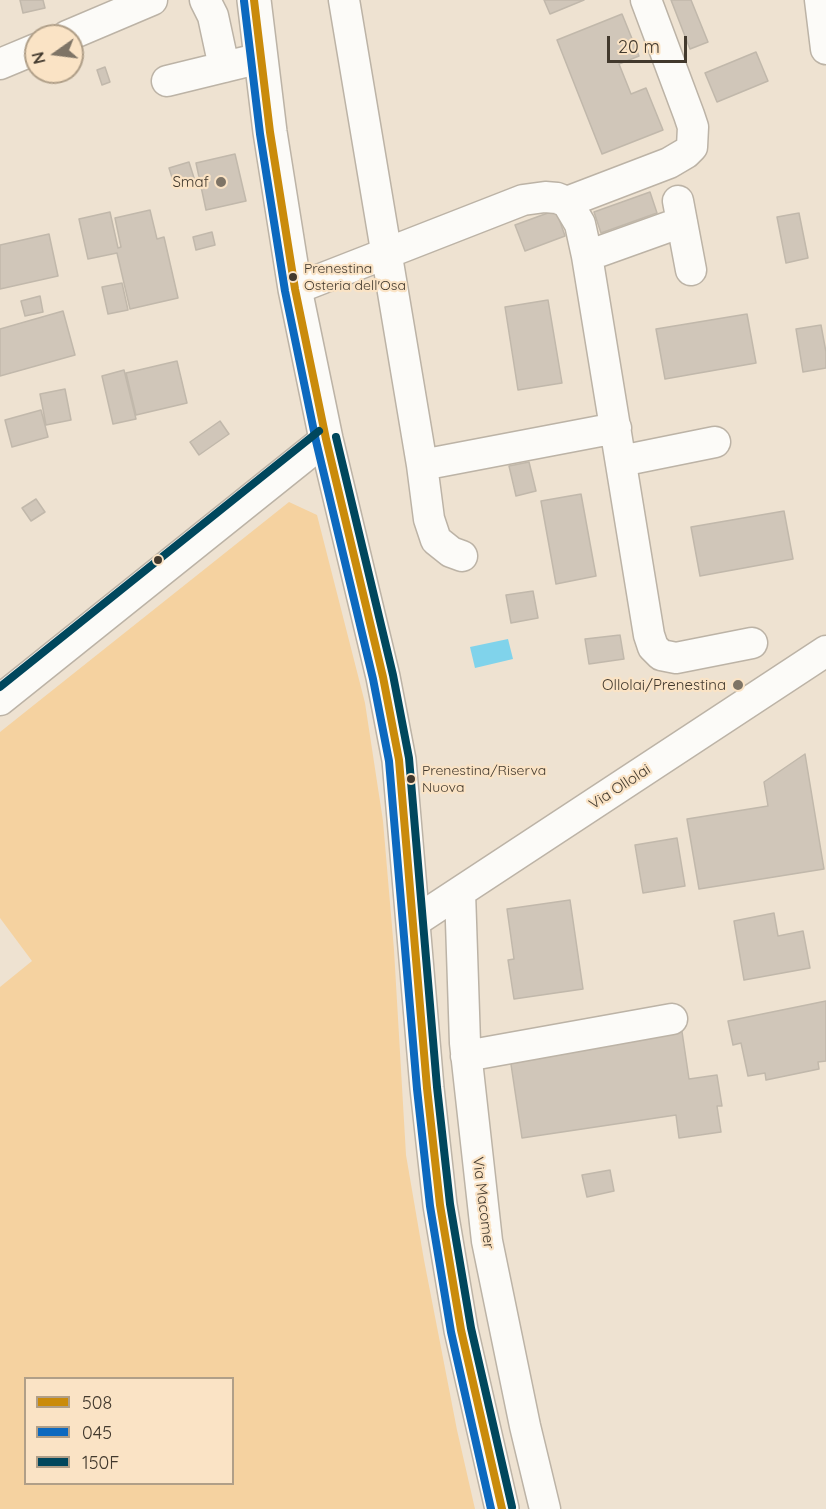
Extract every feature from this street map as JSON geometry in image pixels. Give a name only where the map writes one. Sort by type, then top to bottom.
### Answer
[{"type":"main road","points":[[254,0],[280,197],[296,289],[326,439],[383,677],[399,760],[431,1132],[446,1244],[461,1330],[502,1509]]},
{"type":"street","points":[[84,29],[152,0]]},
{"type":"street","points":[[205,0],[213,16],[224,67]]},
{"type":"street","points":[[344,0],[432,531],[436,540],[444,547],[462,556]]},
{"type":"street","points":[[567,202],[669,163],[692,147],[693,127],[646,0]]},
{"type":"street","points":[[820,0],[826,49]]},
{"type":"street","points":[[0,64],[24,54]]},
{"type":"street","points":[[167,81],[261,58]]},
{"type":"street","points":[[296,289],[523,200],[545,197],[567,202],[580,224],[588,256],[649,635],[653,647],[661,656],[676,658],[752,643]]},
{"type":"street","points":[[588,256],[680,211],[691,270]]},
{"type":"street","points":[[422,465],[616,428]]},
{"type":"street","points":[[0,700],[326,439]]},
{"type":"street","points":[[621,461],[715,442]]},
{"type":"street","name":"Via Ollolai","points":[[414,922],[826,651]]},
{"type":"street","name":"Via Macomer","points":[[460,892],[466,1056],[491,1264],[545,1509]]},
{"type":"street","points":[[466,1056],[672,1019]]},
{"type":"shaded area","points":[[289,502],[317,515],[365,703],[383,821],[394,950],[406,1155],[457,1430],[475,1509],[0,1509],[0,987],[32,961],[0,918],[0,732]]},
{"type":"water","points":[[508,639],[513,659],[475,668],[470,647]]},
{"type":"building","points":[[20,0],[43,0],[45,8],[23,13]]},
{"type":"building","points":[[544,0],[584,0],[550,14]]},
{"type":"building","points":[[671,0],[691,0],[708,42],[690,49]]},
{"type":"building","points":[[622,14],[639,56],[619,64],[631,94],[646,88],[663,130],[602,154],[557,40]]},
{"type":"building","points":[[756,52],[768,81],[717,102],[705,73]]},
{"type":"building","points":[[105,67],[110,82],[102,85],[97,70]]},
{"type":"building","name":"Smaf","points":[[235,154],[246,201],[206,210],[196,163]]},
{"type":"building","points":[[189,162],[195,181],[175,187],[169,168]]},
{"type":"building","points":[[650,192],[657,213],[601,233],[594,212]]},
{"type":"building","points":[[150,210],[157,239],[164,237],[178,298],[130,309],[117,253],[88,259],[79,219],[110,212],[118,248],[121,247],[115,218]]},
{"type":"building","points":[[556,210],[565,236],[525,251],[515,225]]},
{"type":"building","points":[[799,213],[808,258],[786,263],[777,217]]},
{"type":"building","points":[[212,232],[215,245],[196,250],[193,237]]},
{"type":"building","points":[[49,234],[58,276],[0,289],[0,245]]},
{"type":"building","points":[[122,283],[128,310],[108,314],[102,287]]},
{"type":"building","points":[[40,296],[43,312],[25,316],[21,301]]},
{"type":"building","points":[[548,300],[562,383],[518,390],[505,307]]},
{"type":"building","points":[[63,311],[75,355],[0,376],[0,329]]},
{"type":"building","points":[[747,314],[756,363],[665,379],[656,329]]},
{"type":"building","points":[[821,325],[826,352],[826,368],[803,372],[796,329]]},
{"type":"building","points":[[177,361],[187,403],[136,415],[126,373]]},
{"type":"building","points":[[124,370],[136,419],[113,424],[102,376]]},
{"type":"building","points":[[65,389],[71,420],[46,425],[40,394]]},
{"type":"building","points":[[41,410],[48,437],[12,447],[5,420]]},
{"type":"building","points":[[220,421],[229,434],[199,455],[190,442]]},
{"type":"building","points":[[529,462],[536,491],[516,496],[509,466]]},
{"type":"building","points":[[581,494],[596,576],[556,584],[541,501]]},
{"type":"building","points":[[36,499],[45,512],[31,521],[22,508]]},
{"type":"building","points":[[784,511],[793,559],[700,576],[691,527]]},
{"type":"building","points":[[533,591],[538,618],[511,623],[506,595]]},
{"type":"building","points":[[620,635],[624,659],[589,664],[585,639]]},
{"type":"building","points":[[805,754],[824,869],[699,889],[687,819],[768,806],[764,782]]},
{"type":"building","points":[[677,838],[685,886],[643,893],[635,845]]},
{"type":"building","points":[[570,900],[583,989],[514,999],[508,960],[514,959],[507,909]]},
{"type":"building","points":[[774,913],[778,936],[803,931],[810,968],[744,980],[734,921]]},
{"type":"building","points":[[826,1001],[826,1061],[818,1062],[819,1069],[766,1080],[765,1073],[748,1076],[741,1043],[733,1045],[728,1021]]},
{"type":"building","points":[[681,1025],[689,1079],[717,1075],[722,1106],[717,1106],[721,1132],[679,1138],[676,1115],[522,1138],[509,1051]]},
{"type":"building","points":[[610,1170],[614,1191],[587,1197],[582,1175]]},
{"type":"transit line","name":"508","points":[[254,0],[270,132],[295,289],[326,439],[383,677],[399,760],[427,1088],[440,1205],[461,1330],[502,1509]]},
{"type":"transit line","name":"045","points":[[244,1],[260,134],[285,291],[316,441],[373,679],[389,761],[417,1089],[430,1206],[451,1332],[491,1509]]},
{"type":"transit line","name":"150F","points":[[0,687],[319,431]]},
{"type":"transit line","name":"150F","points":[[336,437],[393,675],[409,758],[437,1087],[450,1204],[471,1328],[512,1507]]},
{"type":"place","name":"Smaf","points":[[221,182]]},
{"type":"place","name":"Prenestina Osteria dell'Osa","points":[[293,277]]},
{"type":"place","name":"Ollolai/Prenestina","points":[[738,685]]},
{"type":"place","name":"Prenestina/Riserva Nuova","points":[[411,779]]}]
